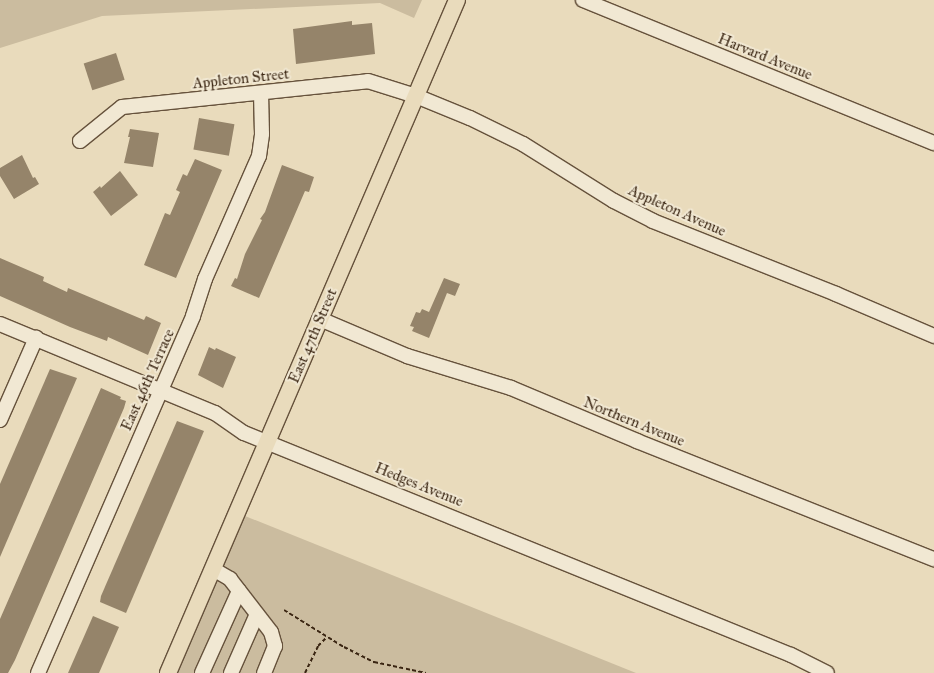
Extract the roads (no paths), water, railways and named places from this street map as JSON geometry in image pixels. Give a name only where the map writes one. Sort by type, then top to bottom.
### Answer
[{"type":"main road","name":"East 47th Street","points":[[168,673],[457,0]]},
{"type":"street","name":"Harvard Avenue","points":[[583,0],[934,143]]},
{"type":"street","name":"Appleton Street","points":[[80,141],[122,107],[261,94],[368,81],[416,96]]},
{"type":"street","name":"East 46th Terrace","points":[[38,673],[161,390],[259,156],[262,134],[261,94]]},
{"type":"street","name":"Appleton Avenue","points":[[416,96],[470,118],[523,144],[614,201],[653,221],[836,294],[934,336]]},
{"type":"street","name":"Northern Avenue","points":[[320,318],[407,356],[511,388],[637,441],[934,560]]},
{"type":"street","name":"Hedges Avenue","points":[[0,324],[215,413],[244,433],[268,441],[791,655],[827,673]]},
{"type":"street","points":[[0,420],[36,338]]},
{"type":"street","points":[[213,569],[230,580],[271,632],[275,646],[264,673]]},
{"type":"street","points":[[202,673],[239,591]]},
{"type":"street","points":[[231,673],[257,614]]}]
